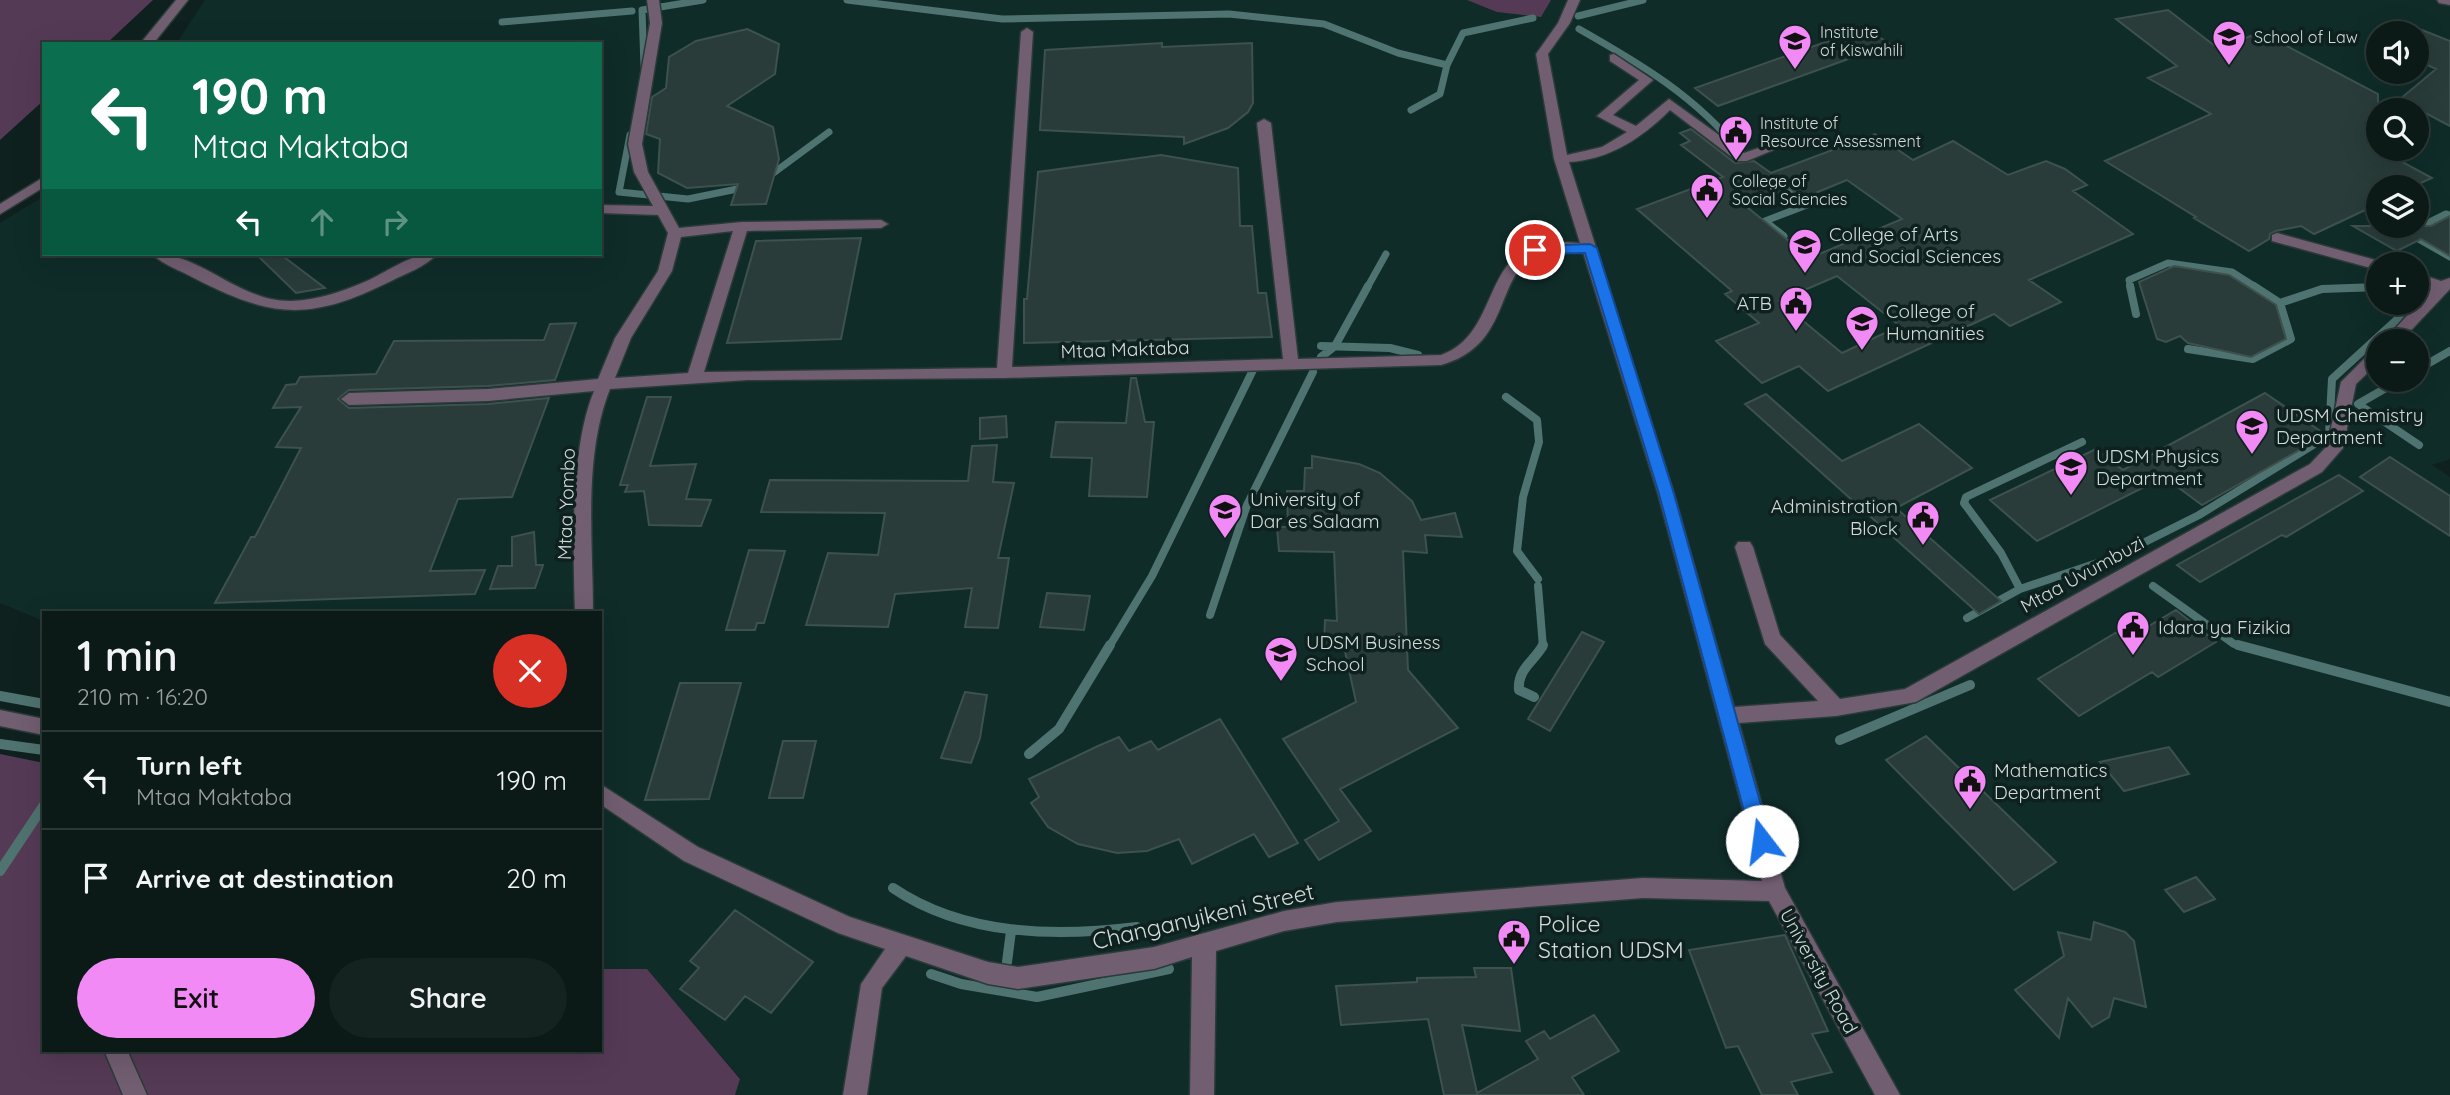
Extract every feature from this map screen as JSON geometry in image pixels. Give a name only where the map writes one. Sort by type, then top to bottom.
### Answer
[{"type":"street","points":[[148,42],[182,0]]},
{"type":"street","points":[[653,0],[656,23],[635,144],[640,172],[659,211],[675,233],[742,226],[881,224]]},
{"type":"street","name":"University Road","points":[[1574,0],[1564,23],[1542,54],[1561,159],[1666,494],[1775,891],[1888,1095]]},
{"type":"street","points":[[2443,0],[2450,1]]},
{"type":"street","points":[[1004,373],[1027,32]]},
{"type":"street","points":[[1614,58],[1647,80],[1604,116],[1637,132]]},
{"type":"street","points":[[1561,159],[1585,159],[1614,148],[1637,132],[1669,103],[1742,158],[1776,146]]},
{"type":"street","points":[[1264,123],[1292,363]]},
{"type":"street","points":[[0,210],[37,195]]},
{"type":"street","points":[[602,209],[659,211]]},
{"type":"street","points":[[694,378],[742,226]]},
{"type":"street","name":"Mtaa Yombo","points":[[584,611],[585,467],[595,407],[623,338],[664,271],[675,233]]},
{"type":"street","points":[[2277,238],[2366,262]]},
{"type":"street","name":"Mtaa Maktaba","points":[[349,398],[488,396],[694,378],[1004,373],[1441,360],[1458,355],[1472,344],[1523,258],[1535,250],[1590,248]]},
{"type":"street","points":[[164,256],[265,303],[293,307],[313,304],[351,292],[426,256]]},
{"type":"street","points":[[2404,329],[2446,285]]},
{"type":"street","name":"Mtaa Uvumbuzi","points":[[1728,716],[1836,708],[1909,696],[2316,468],[2335,448],[2349,382],[2366,366]]},
{"type":"street","points":[[1744,547],[1772,639],[1836,708]]},
{"type":"street","points":[[0,718],[42,727]]},
{"type":"street","name":"Changanyikeni Street","points":[[602,794],[691,855],[846,926],[988,973],[1018,978],[1143,960],[1284,921],[1337,912],[1643,888],[1775,891]]},
{"type":"street","points":[[1202,1095],[1203,958],[1207,944]]},
{"type":"street","points":[[856,1095],[872,984],[897,950],[905,945]]},
{"type":"street","points":[[116,1052],[135,1095]]},
{"type":"shaded area","points":[[0,0],[153,0],[108,42],[42,42],[42,102],[0,140]]},
{"type":"shaded area","name":"University of Dar es Salaam","points":[[205,0],[2450,0],[2450,459],[2432,465],[2450,477],[2450,1095],[735,1095],[740,1078],[647,969],[602,969],[602,611],[42,611],[42,620],[0,603],[0,223],[42,197],[42,256],[602,256],[602,42],[177,42]]},
{"type":"shaded area","points":[[1467,0],[1551,0],[1541,17],[1497,12]]},
{"type":"shaded area","points":[[0,754],[42,763],[42,1052],[602,1052],[602,969],[647,969],[740,1079],[735,1095],[0,1095]]},
{"type":"building","points":[[2168,10],[2219,49],[2260,32],[2378,94],[2378,98],[2366,98],[2366,161],[2400,161],[2426,175],[2366,175],[2366,210],[2314,234],[2301,226],[2276,231],[2270,234],[2269,239],[2249,251],[2105,161],[2211,114],[2148,78],[2177,66],[2116,19]]},
{"type":"building","name":"Institute of Kiswahili","points":[[1865,28],[1890,44],[1718,106],[1695,88]]},
{"type":"building","points":[[747,29],[779,44],[775,74],[727,106],[773,127],[779,159],[766,204],[731,205],[738,184],[687,188],[658,173],[660,139],[646,134],[652,97],[666,88],[669,57],[696,41]]},
{"type":"building","points":[[2429,33],[2450,41],[2450,126],[2429,115],[2429,98],[2401,98],[2418,84],[2429,84],[2429,75],[2436,69],[2429,66]]},
{"type":"building","points":[[1162,43],[1162,47],[1252,43],[1253,103],[1248,112],[1228,128],[1184,144],[1184,137],[1040,130],[1045,50]]},
{"type":"building","points":[[1691,129],[1735,163],[1754,161],[1771,173],[1875,134],[1913,160],[1953,141],[2008,175],[2046,161],[2065,169],[2087,185],[2073,191],[2133,234],[2029,280],[2061,302],[2010,326],[1994,314],[1828,391],[1799,366],[1762,383],[1716,341],[1759,323],[1725,294],[1732,291],[1637,209],[1723,177],[1681,145],[1690,141],[1680,133]],"holes":[[[1847,180],[1902,219],[1810,258],[1747,207],[1790,188],[1803,198]],[[1837,276],[1900,326],[1842,353],[1779,301]]]},
{"type":"building","points":[[1161,155],[1238,168],[1240,226],[1252,226],[1258,293],[1266,293],[1272,337],[1024,343],[1024,299],[1027,299],[1038,172]]},
{"type":"building","points":[[2450,216],[2450,256],[2421,239],[2397,251],[2374,238],[2429,238],[2431,226]]},
{"type":"building","points":[[2353,226],[2366,226],[2366,233]]},
{"type":"building","points":[[861,238],[841,339],[727,343],[756,241]]},
{"type":"building","points":[[258,256],[283,256],[325,288],[296,293]]},
{"type":"building","points":[[2174,266],[2229,275],[2276,305],[2286,339],[2251,357],[2188,343],[2180,336],[2166,342],[2157,339],[2139,282]]},
{"type":"building","points":[[576,323],[555,380],[488,386],[349,390],[338,399],[349,408],[488,404],[549,398],[512,497],[458,499],[430,571],[485,570],[475,594],[215,603],[251,537],[255,537],[301,448],[276,447],[301,407],[273,408],[286,385],[296,384],[300,377],[376,374],[394,341],[544,340],[550,324]]},
{"type":"building","points":[[1131,378],[1136,378],[1145,422],[1154,422],[1147,497],[1089,496],[1092,458],[1051,457],[1056,422],[1126,423]]},
{"type":"building","points":[[2265,393],[2326,435],[2202,505],[2164,477],[2037,541],[1990,500],[2096,449],[2123,470]]},
{"type":"building","name":"Administration Block","points":[[1766,394],[1842,461],[1919,424],[1972,468],[1896,508],[2001,601],[1979,614],[1745,404]]},
{"type":"building","points":[[647,397],[671,397],[650,466],[696,464],[686,499],[711,500],[701,526],[649,525],[644,491],[625,492],[628,485],[620,485]]},
{"type":"building","points":[[1006,416],[1007,437],[980,439],[980,418]]},
{"type":"building","points":[[997,445],[993,482],[1014,483],[998,558],[1009,558],[998,628],[965,627],[972,588],[895,594],[888,627],[806,625],[828,553],[878,555],[885,513],[761,512],[770,480],[968,481],[972,446]]},
{"type":"building","points":[[1312,456],[1359,464],[1380,473],[1412,501],[1421,520],[1455,513],[1462,537],[1425,535],[1427,553],[1403,551],[1408,670],[1458,728],[1340,789],[1371,831],[1319,860],[1305,840],[1339,821],[1283,739],[1356,702],[1344,647],[1324,646],[1325,620],[1337,621],[1334,552],[1279,551],[1277,527],[1288,527],[1287,491],[1304,491],[1305,468],[1312,468]]},
{"type":"building","points":[[2390,457],[2450,496],[2450,536],[2360,477]]},
{"type":"building","points":[[2339,475],[2363,491],[2286,537],[2282,535],[2200,582],[2177,565]]},
{"type":"building","points":[[534,532],[536,565],[543,565],[535,588],[490,589],[498,566],[512,566],[512,537]]},
{"type":"building","points":[[749,550],[785,551],[764,623],[757,623],[755,630],[726,630]]},
{"type":"building","points":[[1047,593],[1090,596],[1084,630],[1040,627]]},
{"type":"building","name":"Idara ya Fizikia","points":[[2176,610],[2216,642],[2158,677],[2152,672],[2079,716],[2038,679],[2117,632],[2125,640]]},
{"type":"building","points":[[1582,632],[1604,642],[1550,731],[1528,719]]},
{"type":"building","points":[[680,683],[741,683],[709,799],[645,800]]},
{"type":"building","points":[[965,692],[987,695],[980,738],[971,763],[941,758]]},
{"type":"building","points":[[1220,719],[1298,843],[1269,857],[1254,834],[1192,864],[1179,839],[1147,851],[1117,853],[1078,844],[1048,827],[1031,803],[1039,797],[1029,779],[1098,746],[1119,737],[1129,751],[1151,741],[1158,750]]},
{"type":"building","name":"Mathematics Department","points":[[1926,736],[2056,862],[2014,890],[1886,760]]},
{"type":"building","points":[[783,741],[816,741],[803,798],[769,798]]},
{"type":"building","points":[[2169,747],[2189,774],[2124,791],[2100,762]]},
{"type":"building","points":[[2196,877],[2215,899],[2184,912],[2165,890]]},
{"type":"building","points":[[735,910],[813,962],[771,1013],[745,996],[725,1020],[680,989],[699,968],[690,961]]},
{"type":"building","points":[[2094,922],[2125,932],[2134,941],[2146,1007],[2114,998],[2109,1017],[2092,1027],[2068,998],[2059,1038],[2015,990],[2064,956],[2058,932],[2091,940]]},
{"type":"building","points":[[1785,935],[1828,1031],[1812,1034],[1832,1072],[1791,1082],[1798,1095],[1762,1095],[1738,1046],[1726,1048],[1689,950]]},
{"type":"building","points":[[1474,968],[1511,968],[1520,1031],[1462,1025],[1477,1093],[1538,1059],[1526,1041],[1544,1031],[1550,1039],[1594,1015],[1619,1051],[1572,1077],[1584,1095],[1444,1095],[1428,1019],[1341,1025],[1336,986],[1417,982],[1417,978],[1476,977]]},
{"type":"waterway","points":[[644,66],[642,10],[703,0]]},
{"type":"waterway","points":[[847,0],[1002,19],[1229,14],[1324,24],[1398,53],[1447,65]]},
{"type":"waterway","points":[[1578,16],[1643,0]]},
{"type":"waterway","points":[[502,22],[632,11]]},
{"type":"waterway","points":[[1447,65],[1463,33],[1533,18]]},
{"type":"waterway","points":[[1579,29],[1645,68],[1686,98],[1705,114],[1740,152]]},
{"type":"waterway","points":[[1411,110],[1440,94],[1447,65]]},
{"type":"waterway","points":[[768,177],[829,132]]},
{"type":"waterway","points":[[630,135],[619,192],[688,199],[747,187]]},
{"type":"waterway","points":[[1774,240],[1784,236],[1765,221],[1807,205],[1778,185]]},
{"type":"waterway","points":[[2450,215],[2446,214],[2408,233],[2450,257]]},
{"type":"waterway","points":[[1367,288],[1386,254]]},
{"type":"waterway","points":[[2131,288],[2129,280],[2168,263],[2232,272],[2257,288]]},
{"type":"waterway","points":[[1335,346],[1368,286]]},
{"type":"waterway","points":[[2130,286],[2136,314]]},
{"type":"waterway","points":[[2254,286],[2280,303]]},
{"type":"waterway","points":[[2280,303],[2322,289],[2378,287],[2354,288]]},
{"type":"waterway","points":[[2188,349],[2253,359],[2291,339],[2280,303]]},
{"type":"waterway","points":[[2020,589],[2115,557],[2199,515],[2329,435],[2332,379],[2402,315]]},
{"type":"waterway","points":[[1321,346],[1335,346]]},
{"type":"waterway","points":[[1321,357],[1335,346]]},
{"type":"waterway","points":[[1335,346],[1390,348],[1418,355]]},
{"type":"waterway","points":[[2429,363],[2450,351]]},
{"type":"waterway","points":[[1109,647],[1152,576],[1253,370]]},
{"type":"waterway","points":[[1210,615],[1247,505],[1313,372]]},
{"type":"waterway","points":[[2379,392],[2358,404],[2419,445]]},
{"type":"waterway","points":[[1506,397],[1537,420],[1539,442],[1523,497],[1517,551],[1538,579]]},
{"type":"waterway","points":[[2020,589],[2001,553],[1964,503],[1966,497],[2082,442]]},
{"type":"waterway","points":[[1538,586],[1543,645]]},
{"type":"waterway","points":[[2153,586],[2234,644],[2245,647]]},
{"type":"waterway","points":[[1967,618],[2020,589]]},
{"type":"waterway","points":[[1029,754],[1059,729],[1110,645]]},
{"type":"waterway","points":[[1534,697],[1519,690],[1519,683],[1524,671],[1543,645]]},
{"type":"waterway","points":[[2238,645],[2450,702]]},
{"type":"waterway","points":[[1840,740],[1970,685]]},
{"type":"waterway","points":[[0,696],[42,704]]},
{"type":"waterway","points":[[0,744],[42,750]]},
{"type":"waterway","points":[[0,871],[42,808]]},
{"type":"waterway","points":[[893,888],[950,916],[1011,929],[1074,932],[1137,927]]},
{"type":"waterway","points":[[1007,962],[1011,931]]},
{"type":"waterway","points":[[931,974],[961,984],[1037,997],[1169,969]]},
{"type":"place","name":"School of Law","points":[[2229,67]]},
{"type":"place","name":"Institute of Kiswahili","points":[[1795,71]]},
{"type":"place","name":"Institute of Resource Assessment","points":[[1736,162]]},
{"type":"place","name":"College of Social Sciencies","points":[[1707,220]]},
{"type":"place","name":"College of Arts and Social Sciences","points":[[1805,275]]},
{"type":"place","name":"ATB","points":[[1796,333]]},
{"type":"place","name":"College of Humanities","points":[[1862,352]]},
{"type":"place","name":"UDSM Chemistry Department","points":[[2252,456]]},
{"type":"place","name":"UDSM Physics Department","points":[[2071,497]]},
{"type":"place","name":"University of Dar es Salaam","points":[[1225,540]]},
{"type":"place","name":"Administration Block","points":[[1923,547]]},
{"type":"place","name":"Idara ya Fizikia","points":[[2133,657]]},
{"type":"place","name":"UDSM Business School","points":[[1281,683]]},
{"type":"place","name":"Mathematics Department","points":[[1970,811]]},
{"type":"place","name":"Police Station UDSM","points":[[1514,966]]},
{"type":"route","points":[[1535,250],[1590,248],[1666,494],[1762,841]]}]
